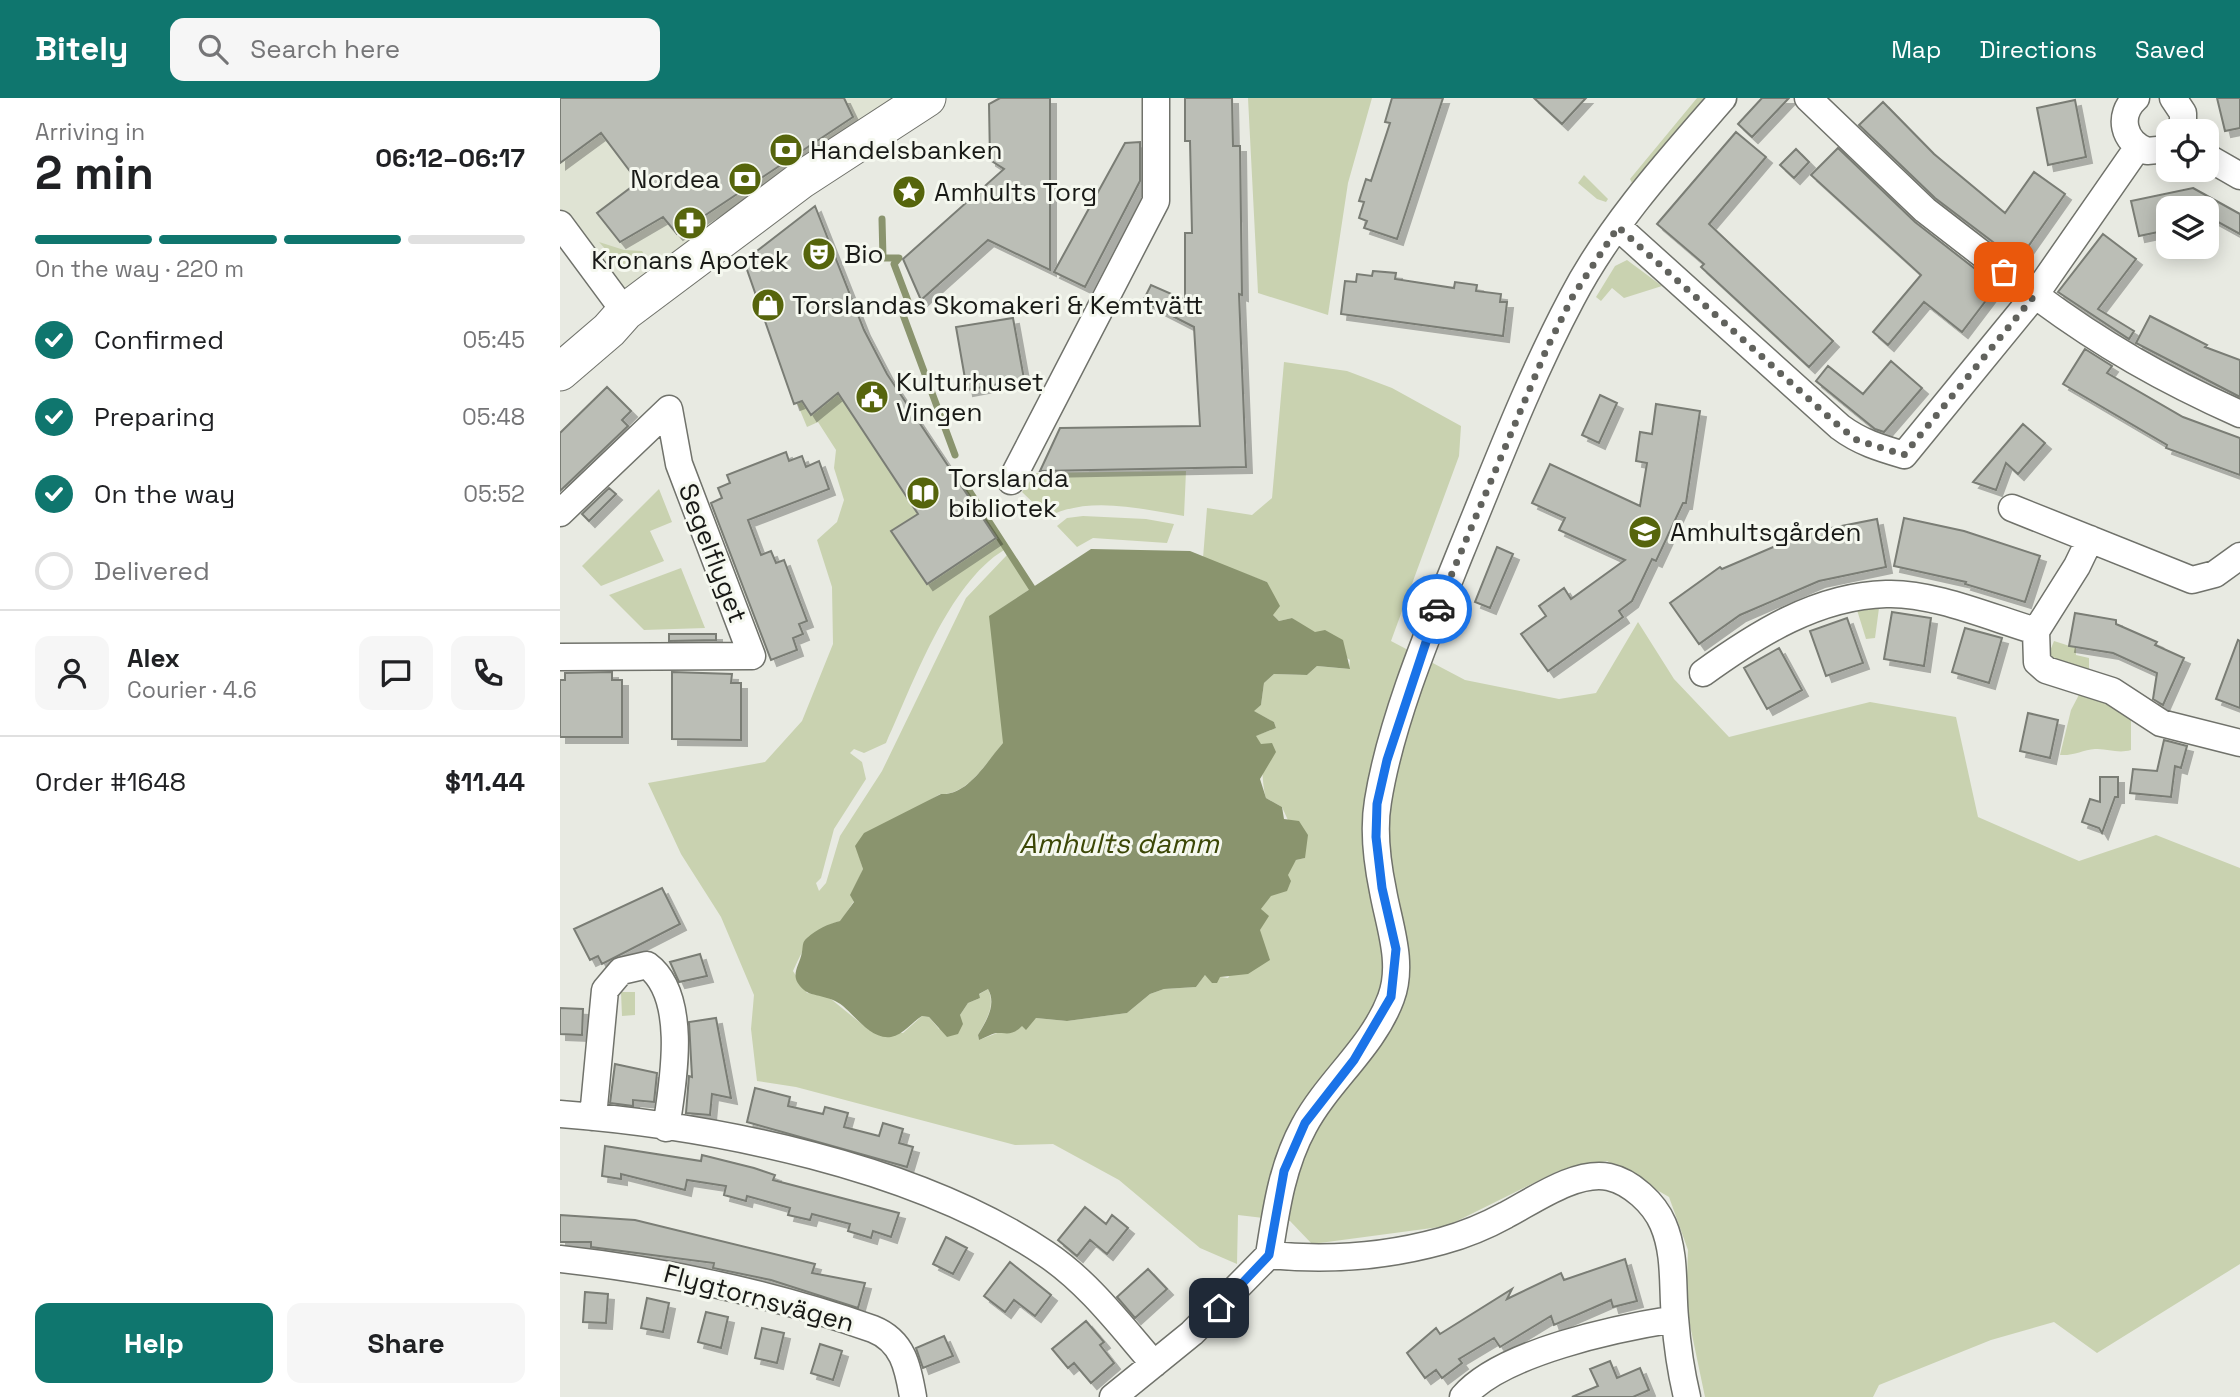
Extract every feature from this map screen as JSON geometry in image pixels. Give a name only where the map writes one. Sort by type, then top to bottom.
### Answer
[{"type":"street","points":[[560,372],[625,312],[801,180],[927,98]]},
{"type":"street","points":[[1011,481],[1156,201],[1156,98]]},
{"type":"street","points":[[1113,1397],[1219,1308],[1269,1255],[1284,1171],[1305,1123],[1354,1060],[1391,997],[1396,949],[1382,888],[1376,837],[1377,804],[1387,760],[1433,621],[1547,348],[1573,296],[1618,227],[1679,148],[1723,98]]},
{"type":"street","points":[[1808,98],[1925,209],[2091,337],[2146,369],[2240,414]]},
{"type":"street","points":[[2173,98],[2183,113],[2183,119]]},
{"type":"street","points":[[2133,99],[2124,123],[2128,137],[2138,147],[2156,151]]},
{"type":"street","points":[[1618,227],[1840,427],[1857,440],[1904,455],[2035,295],[2138,147]]},
{"type":"street","points":[[2219,164],[2240,177]]},
{"type":"street","points":[[560,224],[625,312]]},
{"type":"street","name":"Segelflyget","points":[[560,513],[669,409],[679,464],[752,656],[560,657]]},
{"type":"street","points":[[2012,509],[2192,580],[2215,574],[2240,556]]},
{"type":"street","points":[[2091,539],[2036,631],[2037,662],[2046,670],[2112,691],[2161,723],[2240,743]]},
{"type":"street","points":[[1703,673],[1786,620],[1828,604],[1887,593],[1913,597],[2036,631]]},
{"type":"street","points":[[593,1117],[605,990],[621,971],[647,965],[658,973],[664,986],[676,1055],[666,1128]]},
{"type":"street","points":[[560,1114],[666,1128],[792,1151],[964,1207],[1048,1255],[1085,1287],[1154,1364]]},
{"type":"street","points":[[1269,1255],[1317,1260],[1357,1258],[1441,1241],[1478,1229],[1558,1187],[1607,1177],[1629,1186],[1642,1196],[1663,1224],[1672,1261],[1675,1319],[1687,1397]]},
{"type":"street","name":"Flygtornsvägen","points":[[560,1259],[682,1275],[752,1291],[886,1334],[901,1350],[913,1397]]},
{"type":"street","points":[[1463,1397],[1497,1372],[1542,1353],[1592,1335],[1675,1319]]},
{"type":"shaded area","points":[[560,98],[914,98],[628,297],[560,208]]},
{"type":"shaded area","points":[[1248,98],[1372,98],[1348,183],[1328,315],[1258,293]]},
{"type":"shaded area","points":[[1697,98],[1707,98],[1632,183],[1630,179]]},
{"type":"shaded area","points":[[1584,175],[1608,199],[1606,202],[1597,199],[1578,183]]},
{"type":"shaded area","points":[[599,242],[624,250],[642,251],[646,257],[625,271]]},
{"type":"shaded area","points":[[1627,260],[1662,286],[1624,298],[1612,288],[1601,301],[1596,297],[1615,266]]},
{"type":"shaded area","points":[[1284,362],[1347,371],[1392,388],[1461,426],[1459,456],[1391,641],[1465,680],[1559,699],[1596,693],[1638,622],[1674,679],[1729,737],[1870,702],[1956,717],[1978,817],[2079,861],[2156,835],[2240,868],[2240,1264],[2097,1353],[2054,1322],[1991,1340],[1879,1385],[1873,1397],[1705,1397],[1686,1306],[1688,1250],[1669,1197],[1607,1161],[1558,1171],[1447,1226],[1312,1244],[1290,1221],[1238,1215],[1237,1264],[1200,1248],[1119,1180],[1053,1144],[1015,1145],[796,1087],[757,1081],[751,1029],[754,995],[721,917],[681,854],[648,783],[765,762],[802,721],[833,644],[832,587],[817,540],[837,522],[844,500],[834,468],[836,450],[818,422],[807,427],[797,403],[802,401],[811,415],[838,393],[918,514],[892,531],[927,584],[996,538],[1004,550],[984,566],[949,610],[920,665],[886,743],[864,753],[854,749],[850,753],[862,762],[866,779],[834,829],[821,878],[816,883],[819,891],[826,883],[840,836],[882,771],[966,598],[1007,555],[1030,589],[990,616],[1004,742],[968,783],[950,793],[940,794],[856,846],[863,869],[851,895],[854,901],[841,921],[831,924],[810,940],[793,971],[807,993],[826,995],[869,1030],[903,1033],[922,1016],[929,1017],[939,1029],[960,1015],[968,1003],[980,998],[978,995],[988,989],[990,1007],[978,1035],[979,1040],[1036,1018],[1067,1021],[1127,1013],[1150,994],[1164,989],[1196,987],[1205,975],[1228,978],[1260,930],[1261,909],[1296,860],[1305,858],[1282,807],[1266,798],[1260,750],[1255,736],[1276,728],[1274,722],[1253,711],[1261,705],[1264,683],[1274,674],[1307,675],[1317,666],[1349,669],[1350,660],[1292,618],[1279,621],[1273,615],[1267,582],[1203,558],[1207,508],[1252,515],[1272,498]]},
{"type":"shaded area","points":[[1186,471],[1184,516],[1133,507],[1098,505],[1064,510],[1048,517],[1022,492],[1036,473]]},
{"type":"shaded area","points":[[659,489],[672,522],[650,531],[664,561],[601,586],[582,566]]},
{"type":"shaded area","points":[[1083,516],[1146,519],[1174,524],[1167,543],[1093,538],[1077,547],[1057,526],[1067,518]]},
{"type":"shaded area","points":[[681,568],[705,628],[644,630],[609,595]]},
{"type":"shaded area","points":[[1879,608],[1875,638],[1866,639],[1857,610]]},
{"type":"shaded area","points":[[2054,641],[2076,648],[2076,655],[2089,658],[2089,671],[2053,664],[2048,656]]},
{"type":"shaded area","points":[[2082,689],[2131,716],[2131,750],[2095,749],[2060,755],[2071,710]]},
{"type":"shaded area","points":[[621,992],[635,992],[635,1015],[622,1016]]},
{"type":"water","name":"Amhults damm","points":[[1091,549],[1190,551],[1267,582],[1280,606],[1273,615],[1279,621],[1292,618],[1315,632],[1325,630],[1343,640],[1350,669],[1317,666],[1307,675],[1274,674],[1264,683],[1261,705],[1254,711],[1274,722],[1276,728],[1256,736],[1261,744],[1272,743],[1276,752],[1260,779],[1266,798],[1282,807],[1284,819],[1299,821],[1308,835],[1305,858],[1296,860],[1288,875],[1291,881],[1287,891],[1271,896],[1261,909],[1269,916],[1260,930],[1270,960],[1248,974],[1220,977],[1217,983],[1212,983],[1205,975],[1196,987],[1164,989],[1150,994],[1127,1013],[1067,1021],[1036,1018],[1026,1030],[1022,1026],[1013,1033],[996,1033],[979,1040],[978,1035],[991,1007],[988,989],[979,994],[980,998],[968,1003],[960,1015],[963,1024],[958,1034],[947,1037],[929,1017],[922,1016],[895,1036],[877,1035],[838,1002],[807,992],[799,985],[796,972],[803,943],[819,929],[840,921],[854,902],[850,895],[863,869],[855,846],[864,833],[941,794],[960,789],[976,776],[1003,743],[989,616]]},
{"type":"building","points":[[560,98],[844,98],[853,117],[677,234],[663,217],[620,242],[597,213],[638,182],[601,133],[560,163]]},
{"type":"building","points":[[1000,98],[1050,98],[1050,270],[988,240],[921,300],[903,259],[1004,169],[990,160],[989,104]]},
{"type":"building","points":[[1185,98],[1232,98],[1233,146],[1240,146],[1242,295],[1239,294],[1246,467],[1040,471],[1060,428],[1200,426],[1194,327],[1143,301],[1151,285],[1185,300],[1185,233],[1192,233],[1190,141],[1185,141]]},
{"type":"building","points":[[1392,98],[1443,98],[1397,239],[1364,228],[1367,221],[1359,218],[1364,202],[1359,201],[1366,179],[1371,181],[1390,123],[1385,122]]},
{"type":"building","points":[[1534,98],[1586,98],[1562,124]]},
{"type":"building","points":[[1762,98],[1789,98],[1752,137],[1738,124]]},
{"type":"building","points":[[2217,98],[2240,98],[2240,128],[2225,131]]},
{"type":"building","points":[[2075,100],[2086,157],[2048,165],[2037,108]]},
{"type":"building","points":[[1883,102],[1934,154],[2005,213],[2034,172],[2065,194],[2018,261],[1935,198],[1859,125]]},
{"type":"building","points":[[1736,132],[1766,157],[1709,224],[1833,341],[1809,367],[1701,267],[1704,264],[1657,224]]},
{"type":"building","points":[[1140,142],[1140,181],[1085,287],[1054,272],[1125,143]]},
{"type":"building","points":[[1838,148],[1915,222],[1997,286],[1962,332],[1924,302],[1888,345],[1873,332],[1921,275],[1811,175]]},
{"type":"building","points":[[1796,149],[1809,162],[1794,178],[1780,165]]},
{"type":"building","points":[[2193,188],[2207,196],[2156,196],[2156,232],[2139,236],[2131,201]]},
{"type":"building","points":[[2219,202],[2240,214],[2240,234],[2219,223]]},
{"type":"building","name":"Kulturhuset Vingen","points":[[815,206],[864,330],[887,374],[996,538],[927,584],[891,531],[918,514],[838,393],[811,415],[802,401],[794,404],[744,261]]},
{"type":"building","points":[[2103,234],[2136,259],[2098,309],[2134,331],[2129,339],[2058,292]]},
{"type":"building","points":[[1373,271],[1396,273],[1395,279],[1454,288],[1455,282],[1477,285],[1476,291],[1501,294],[1500,302],[1507,302],[1503,336],[1341,314],[1345,281],[1356,282],[1357,274],[1372,276]]},
{"type":"building","points":[[2150,316],[2207,345],[2205,347],[2240,360],[2240,397],[2136,343]]},
{"type":"building","points":[[1013,318],[1024,379],[967,390],[956,327]]},
{"type":"building","points":[[2085,349],[2112,366],[2107,373],[2183,417],[2240,438],[2240,475],[2166,448],[2167,445],[2063,384]]},
{"type":"building","points":[[1891,361],[1922,388],[1884,432],[1875,429],[1816,381],[1828,366],[1863,394]]},
{"type":"building","points":[[607,387],[631,411],[622,420],[628,426],[560,491],[560,433]]},
{"type":"building","points":[[1600,395],[1617,403],[1599,443],[1582,435]]},
{"type":"building","points":[[1656,404],[1700,411],[1686,503],[1683,503],[1656,561],[1652,559],[1632,601],[1619,611],[1623,617],[1548,671],[1521,634],[1546,616],[1539,606],[1564,588],[1571,599],[1625,560],[1559,530],[1565,518],[1532,503],[1550,464],[1640,506],[1647,463],[1636,461],[1640,432],[1652,434]]},
{"type":"building","points":[[2023,424],[2045,443],[2018,474],[2006,463],[1996,490],[1973,482]]},
{"type":"building","points":[[786,452],[789,461],[802,456],[806,467],[819,461],[829,489],[748,520],[761,555],[771,551],[776,563],[784,560],[807,621],[799,624],[803,634],[793,638],[797,650],[771,660],[711,503],[722,498],[718,488],[730,483],[727,475]]},
{"type":"building","points":[[609,488],[616,494],[589,521],[582,514]]},
{"type":"building","points":[[1904,518],[1964,531],[2040,556],[2025,602],[1965,584],[1966,582],[1894,566]]},
{"type":"building","points":[[1877,519],[1886,567],[1819,581],[1740,615],[1699,644],[1670,603],[1720,567],[1722,569],[1806,533]]},
{"type":"building","points":[[1497,547],[1513,554],[1490,608],[1475,602]]},
{"type":"building","points":[[1892,612],[1931,618],[1924,666],[1884,659]]},
{"type":"building","points":[[2075,613],[2116,620],[2116,624],[2157,642],[2155,645],[2184,658],[2163,705],[2153,699],[2157,673],[2113,653],[2069,646]]},
{"type":"building","points":[[1847,618],[1863,663],[1826,676],[1810,631]]},
{"type":"building","points":[[1965,628],[2002,638],[1989,683],[1952,672]]},
{"type":"building","points":[[669,634],[716,634],[716,640],[669,641]]},
{"type":"building","points":[[2238,640],[2240,641],[2240,708],[2216,699]]},
{"type":"building","points":[[1779,648],[1802,690],[1767,709],[1744,668]]},
{"type":"building","points":[[612,672],[612,680],[622,680],[622,737],[560,737],[560,680],[565,680],[565,673]]},
{"type":"building","points":[[672,672],[732,674],[731,683],[741,683],[741,740],[672,739]]},
{"type":"building","points":[[2028,713],[2058,720],[2050,758],[2020,751]]},
{"type":"building","points":[[2164,740],[2187,746],[2181,768],[2175,766],[2171,797],[2130,793],[2133,769],[2157,771]]},
{"type":"building","points":[[2100,777],[2118,777],[2118,797],[2115,797],[2102,833],[2099,828],[2082,822],[2090,799],[2100,802]]},
{"type":"building","points":[[662,888],[680,924],[602,964],[598,956],[590,960],[574,929]]},
{"type":"building","points":[[700,954],[707,976],[679,982],[670,962]]},
{"type":"building","points":[[560,1008],[583,1009],[582,1035],[560,1034]]},
{"type":"building","points":[[716,1018],[731,1098],[712,1094],[710,1115],[686,1113],[689,1076],[692,1077],[689,1022]]},
{"type":"building","points":[[615,1064],[657,1073],[654,1102],[633,1100],[633,1106],[610,1103]]},
{"type":"building","points":[[755,1088],[790,1097],[788,1106],[823,1114],[825,1107],[848,1113],[844,1127],[879,1136],[883,1123],[903,1129],[899,1143],[913,1147],[907,1167],[747,1122]]},
{"type":"building","points":[[605,1146],[701,1161],[702,1155],[775,1175],[773,1180],[899,1213],[891,1237],[873,1231],[871,1238],[848,1231],[850,1224],[812,1214],[810,1220],[788,1215],[790,1208],[747,1196],[746,1201],[724,1195],[726,1186],[687,1180],[685,1190],[621,1174],[621,1179],[602,1176]]},
{"type":"building","points":[[1085,1207],[1106,1224],[1112,1215],[1128,1228],[1107,1254],[1090,1240],[1077,1256],[1058,1240]]},
{"type":"building","points":[[560,1215],[635,1220],[815,1264],[812,1273],[865,1283],[858,1308],[771,1280],[713,1268],[714,1263],[591,1247],[591,1242],[560,1242]]},
{"type":"building","points":[[946,1237],[967,1248],[953,1274],[933,1264]]},
{"type":"building","points":[[1625,1259],[1637,1301],[1613,1307],[1611,1300],[1554,1325],[1551,1316],[1500,1347],[1494,1338],[1459,1359],[1462,1363],[1442,1378],[1436,1370],[1425,1378],[1407,1353],[1436,1328],[1440,1334],[1512,1289],[1507,1299],[1561,1273],[1564,1280]]},
{"type":"building","points":[[1010,1262],[1051,1295],[1035,1316],[1014,1300],[1005,1312],[984,1296]]},
{"type":"building","points":[[1148,1269],[1167,1289],[1135,1318],[1117,1297]]},
{"type":"building","points":[[585,1292],[608,1294],[606,1323],[583,1322]]},
{"type":"building","points":[[647,1298],[669,1303],[663,1332],[641,1328]]},
{"type":"building","points":[[706,1312],[728,1317],[721,1348],[698,1342]]},
{"type":"building","points":[[1086,1321],[1104,1342],[1100,1345],[1114,1363],[1091,1383],[1074,1363],[1068,1368],[1052,1349]]},
{"type":"building","points":[[762,1328],[784,1333],[777,1363],[755,1358]]},
{"type":"building","points":[[944,1336],[953,1356],[923,1368],[916,1348]]},
{"type":"building","points":[[820,1344],[842,1351],[833,1380],[811,1373]]},
{"type":"building","points":[[1610,1361],[1617,1378],[1640,1368],[1649,1390],[1633,1397],[1572,1397],[1598,1386],[1590,1369]]},
{"type":"waterway","points":[[882,219],[883,258],[899,258],[894,264],[908,301],[899,304],[955,455]]},
{"type":"waterway","points":[[966,486],[1032,588]]},
{"type":"way so far","points":[[1437,609],[1547,348],[1573,296],[1618,227],[1840,427],[1857,440],[1904,455],[2035,295],[2004,272]]},
{"type":"place","name":"Handelsbanken","points":[[786,150]]},
{"type":"place","name":"Nordea","points":[[745,179]]},
{"type":"place","name":"Amhults Torg","points":[[909,192]]},
{"type":"place","name":"Kronans Apotek","points":[[690,223]]},
{"type":"place","name":"Bio","points":[[819,254]]},
{"type":"place","name":"Torslandas Skomakeri & Kemtvätt","points":[[768,305]]},
{"type":"place","name":"Kulturhuset Vingen","points":[[872,397]]},
{"type":"place","name":"Torslanda bibliotek","points":[[923,493]]},
{"type":"place","name":"Amhultsgården","points":[[1645,532]]},
{"type":"route","points":[[1219,1308],[1269,1255],[1284,1171],[1305,1123],[1354,1060],[1391,997],[1396,949],[1382,888],[1376,837],[1377,804],[1387,760],[1437,609]]}]
